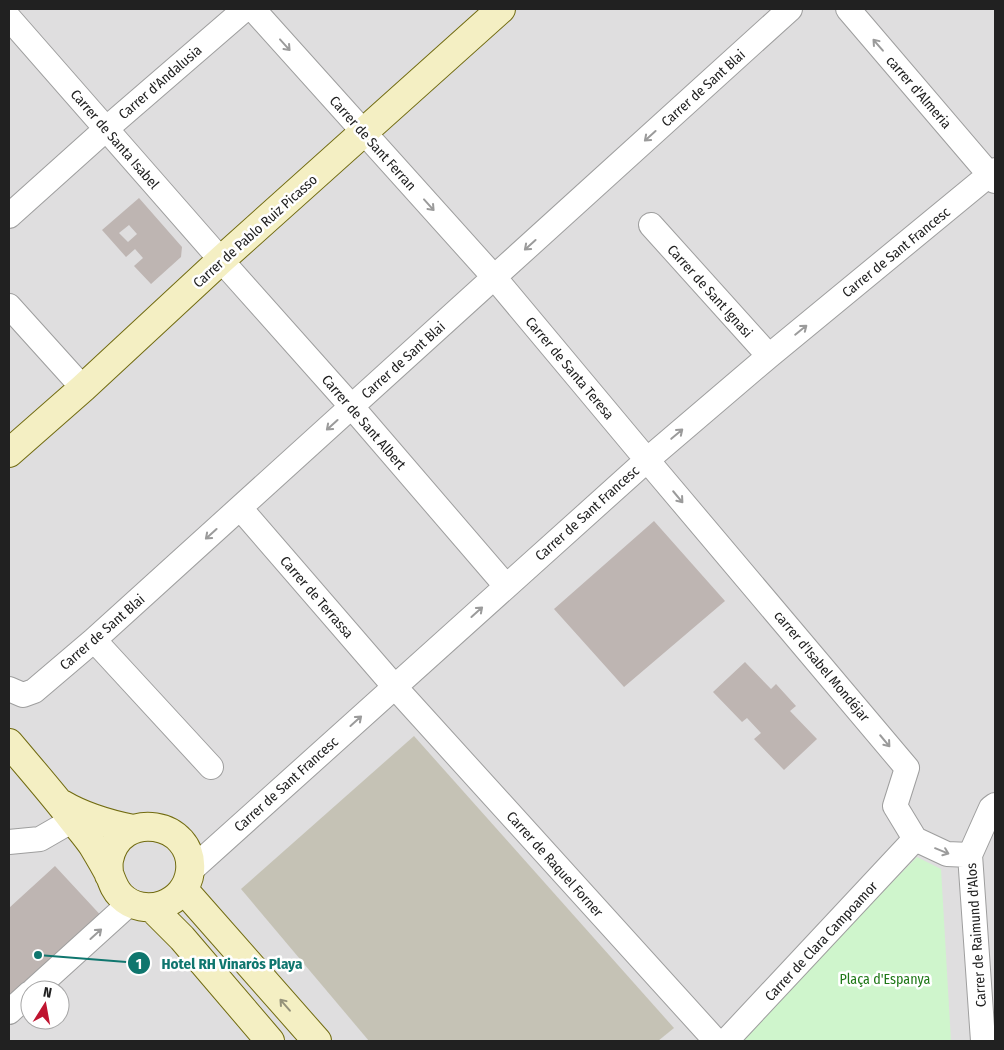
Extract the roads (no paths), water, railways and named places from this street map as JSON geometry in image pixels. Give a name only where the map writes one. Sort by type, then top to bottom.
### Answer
[{"type":"street","name":"Carrer d'Andalusia","points":[[9,216],[245,9]]},
{"type":"street","name":"Carrer de Sant Ferran","points":[[252,9],[494,277]]},
{"type":"street","name":"Carrer de Pablo Ruiz Picasso","points":[[9,453],[501,9]]},
{"type":"street","name":"Carrer de Sant Blai","points":[[9,689],[23,695],[34,691],[94,640],[790,9]]},
{"type":"street","name":"carrer d'Almeria","points":[[848,9],[993,175]]},
{"type":"street","name":"Carrer de Santa Isabel","points":[[9,18],[221,260]]},
{"type":"street","name":"Carrer de Sant Francesc","points":[[187,880],[394,686],[647,460],[769,356],[993,175]]},
{"type":"street","name":"Carrer de Sant Ignasi","points":[[651,225],[769,356]]},
{"type":"street","name":"Carrer de Sant Albert","points":[[221,260],[352,407],[506,586]]},
{"type":"street","name":"Carrer de Santa Teresa","points":[[494,277],[647,460]]},
{"type":"street","points":[[9,306],[83,388]]},
{"type":"street","name":"carrer d'Isabel Mondéjar","points":[[647,460],[908,768],[894,806],[915,839]]},
{"type":"street","name":"Carrer de Terrassa","points":[[240,508],[394,686]]},
{"type":"street","points":[[94,640],[211,767]]},
{"type":"street","name":"Carrer de Raquel Forner","points":[[394,686],[716,1041]]},
{"type":"street","points":[[9,743],[93,846],[109,875],[113,887],[120,896],[141,906],[182,938],[270,1041]]},
{"type":"street","name":"Carrer de Raimund d'Alos","points":[[982,1041],[988,1002],[970,855],[991,808],[995,805]]},
{"type":"street","points":[[66,811],[76,812],[117,826],[133,829]]},
{"type":"street","points":[[9,842],[40,839],[66,811]]},
{"type":"street","points":[[47,980],[141,906],[164,905],[175,899],[187,880],[189,857],[183,844],[173,834],[161,828],[147,826],[133,829],[121,837],[113,848],[109,862],[109,875]]},
{"type":"street","points":[[915,839],[947,854],[970,855]]},
{"type":"street","name":"Carrer de Clara Campoamor","points":[[726,1041],[915,839]]},
{"type":"street","points":[[187,880],[317,1041]]},
{"type":"street","points":[[9,1012],[20,1002]]},
{"type":"place","name":"Hotel RH Vinaròs Playa","points":[[38,955]]},
{"type":"park label","name":"Plaça d'Espanya","points":[[885,979]]}]
